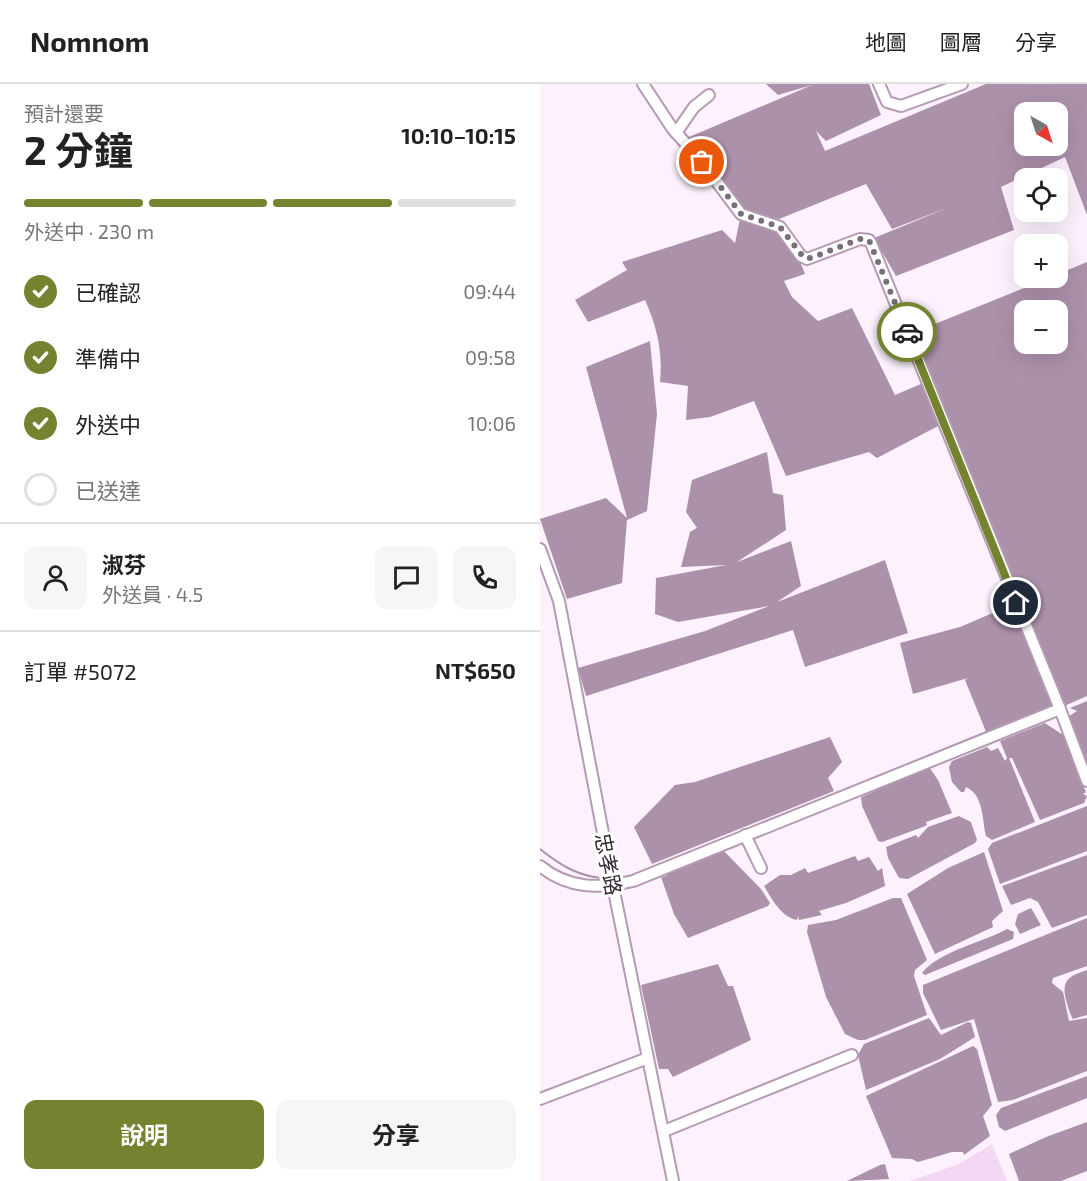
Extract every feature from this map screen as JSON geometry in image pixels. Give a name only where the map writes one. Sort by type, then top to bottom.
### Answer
[{"type":"street","points":[[643,84],[676,133],[702,162],[741,214],[780,227],[804,258],[811,258],[860,239],[869,240],[871,243],[1087,781]]},
{"type":"street","points":[[879,84],[887,102],[901,106],[962,84]]},
{"type":"street","points":[[676,133],[694,106],[709,95]]},
{"type":"street","name":"忠孝路","points":[[540,549],[559,601],[613,886],[673,1181]]},
{"type":"street","points":[[540,866],[553,877],[585,887],[613,886],[633,881],[1060,709]]},
{"type":"street","points":[[745,835],[761,868]]},
{"type":"street","points":[[663,1131],[852,1055]]},
{"type":"street","points":[[540,1099],[648,1058]]},
{"type":"shaded area","points":[[766,84],[869,84],[881,115],[826,141],[816,131],[825,151],[986,84],[1087,84],[1087,215],[1065,157],[1042,168],[1014,168],[1014,181],[1001,187],[1014,230],[896,276],[874,238],[947,208],[892,229],[866,184],[779,219],[745,215],[792,242],[805,274],[784,281],[792,297],[818,321],[852,308],[895,395],[928,381],[910,334],[1024,288],[1068,288],[1068,270],[1087,262],[1087,696],[989,739],[965,680],[968,678],[913,694],[900,643],[960,627],[1016,603],[981,515],[950,421],[930,384],[940,425],[877,458],[869,452],[786,476],[754,401],[710,417],[686,420],[688,386],[660,382],[661,360],[658,340],[645,300],[588,322],[575,300],[627,270],[622,262],[722,230],[735,243],[741,214],[682,140],[812,85],[778,95]]},
{"type":"shaded area","points":[[650,341],[657,414],[647,511],[627,520],[622,583],[567,599],[540,519],[606,498],[627,518],[586,367]]},
{"type":"shaded area","points":[[767,452],[773,493],[783,495],[786,530],[737,562],[791,541],[801,586],[777,602],[885,560],[908,633],[805,667],[793,630],[586,696],[578,668],[705,631],[769,606],[678,622],[655,614],[656,578],[726,565],[681,567],[690,532],[697,528],[686,512],[692,480]]},
{"type":"shaded area","points":[[1087,701],[1087,766],[1068,717],[1077,711],[1070,708]]},
{"type":"shaded area","points":[[1045,723],[1063,735],[1086,792],[1083,794],[1087,796],[1084,803],[1040,820],[1012,758],[1009,758],[1035,822],[992,840],[986,836],[981,808],[976,796],[966,787],[964,792],[961,792],[952,782],[949,767],[952,761],[987,747],[991,751],[998,748],[1005,761],[1007,758],[1000,741]]},
{"type":"shaded area","points":[[830,737],[842,762],[828,778],[834,791],[652,864],[634,827],[675,785],[695,782]]},
{"type":"shaded area","points":[[929,767],[938,780],[952,813],[926,822],[927,825],[923,827],[882,842],[878,841],[862,806],[861,797]]},
{"type":"shaded area","points":[[1087,806],[1087,851],[1000,884],[988,849],[992,843]]},
{"type":"shaded area","points":[[959,816],[971,822],[977,840],[975,843],[908,879],[899,878],[888,858],[886,847],[916,835],[918,838],[928,827]]},
{"type":"shaded area","points":[[722,849],[761,889],[770,903],[768,906],[688,938],[674,914],[661,877],[666,876],[665,872]]},
{"type":"shaded area","points":[[984,852],[1003,911],[992,921],[993,927],[935,954],[907,894],[948,868]]},
{"type":"shaded area","points":[[1087,855],[1087,915],[1052,928],[1038,902],[1030,898],[1011,905],[1002,886]]},
{"type":"shaded area","points":[[855,856],[858,861],[869,857],[878,871],[882,868],[885,886],[846,903],[819,911],[822,915],[799,920],[798,916],[797,920],[791,918],[778,907],[764,886],[780,875],[791,875],[805,868],[808,873]]},
{"type":"shaded area","points":[[893,898],[901,898],[927,960],[915,970],[914,976],[927,1015],[865,1040],[858,1040],[845,1034],[826,997],[807,932],[808,925],[836,920]]},
{"type":"shaded area","points":[[1031,908],[1041,925],[1020,934],[1015,924],[1018,914]]},
{"type":"shaded area","points":[[1087,918],[1087,966],[1053,978],[1052,983],[1063,992],[1069,1021],[1087,1018],[1087,1071],[1013,1100],[998,1102],[974,1019],[941,1030],[923,993],[923,985]]},
{"type":"shaded area","points":[[1007,929],[1014,932],[1013,939],[925,975],[922,973],[940,958]]},
{"type":"shaded area","points":[[718,964],[728,986],[733,986],[751,1040],[673,1077],[668,1069],[659,1069],[641,985]]},
{"type":"shaded area","points":[[1087,970],[1087,1015],[1073,1019],[1066,1000],[1066,983],[1075,974]]},
{"type":"shaded area","points":[[929,1018],[941,1035],[968,1022],[971,1023],[975,1037],[940,1059],[866,1090],[858,1055],[864,1044]]},
{"type":"shaded area","points":[[973,1046],[977,1049],[992,1105],[983,1116],[990,1136],[964,1155],[963,1152],[952,1152],[918,1162],[912,1159],[892,1158],[866,1096]]},
{"type":"shaded area","points":[[1087,1076],[1087,1098],[1005,1131],[999,1127],[996,1115],[1001,1108]]},
{"type":"shaded area","points":[[1087,1122],[1087,1171],[1061,1181],[1019,1181],[1009,1154]]},
{"type":"shaded area","points":[[992,1144],[1007,1181],[910,1181],[959,1164]]},
{"type":"shaded area","points":[[885,1164],[889,1179],[847,1181],[880,1165]]},
{"type":"waterway","points":[[869,780],[989,731]]},
{"type":"waterway","points":[[540,849],[571,870],[588,876],[607,878]]},
{"type":"way so far","points":[[702,162],[741,214],[746,218],[780,227],[787,233],[804,258],[811,258],[860,239],[869,240],[907,332]]},
{"type":"route","points":[[907,332],[1016,603]]}]
